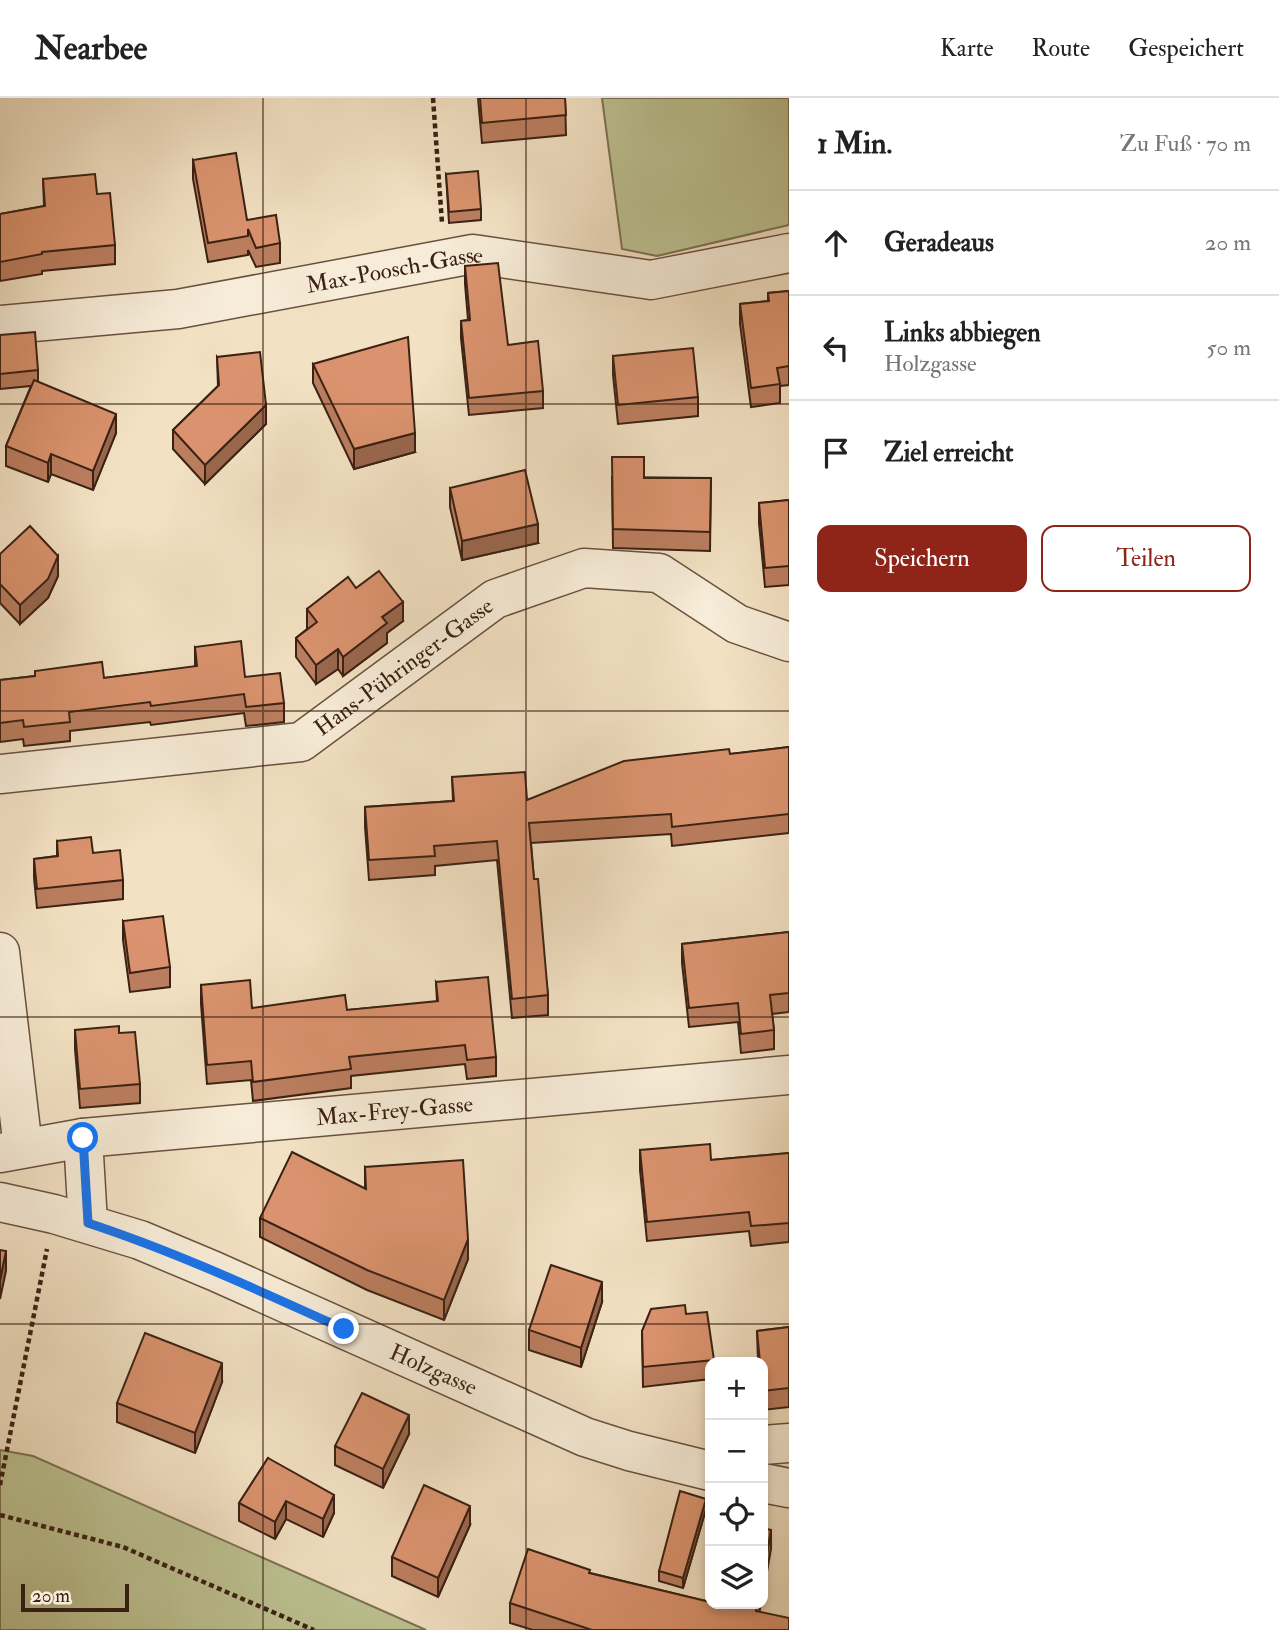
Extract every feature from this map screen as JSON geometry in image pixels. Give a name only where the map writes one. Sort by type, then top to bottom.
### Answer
[{"type":"street","name":"Max-Poosch-Gasse","points":[[0,325],[178,309],[473,254],[651,279],[789,253]]},
{"type":"street","name":"Hans-Pühringer-Gasse","points":[[0,774],[301,742],[495,599],[584,568],[659,573],[737,624],[789,642]]},
{"type":"street","points":[[0,952],[11,1151]]},
{"type":"street","name":"Max-Frey-Gasse","points":[[11,1151],[83,1138],[789,1075]]},
{"type":"street","points":[[71,1219],[83,1138]]},
{"type":"street","name":"Holzgasse","points":[[0,1202],[71,1219],[140,1240],[585,1437],[700,1464]]},
{"type":"street","points":[[768,1445],[789,1443]]},
{"type":"street","points":[[768,1484],[789,1488]]},
{"type":"path","points":[[433,98],[445,259]]},
{"type":"path","points":[[0,1485],[71,1219]]},
{"type":"path","points":[[0,1515],[123,1547],[314,1630]]},
{"type":"green space","points":[[602,98],[789,98],[789,225],[657,256],[622,249]]},
{"type":"green space","points":[[0,1450],[33,1456],[426,1630],[0,1630]]},
{"type":"building","points":[[480,98],[565,98],[566,115],[482,123]]},
{"type":"building","points":[[236,153],[247,220],[276,215],[280,243],[256,248],[248,229],[248,236],[208,243],[193,160]]},
{"type":"building","points":[[478,171],[481,209],[449,212],[446,174]]},
{"type":"building","points":[[95,174],[97,194],[110,193],[115,245],[42,252],[0,262],[0,214],[45,206],[43,179]]},
{"type":"building","points":[[498,263],[508,345],[538,341],[543,391],[469,398],[461,321],[470,320],[465,266]]},
{"type":"building","points":[[789,291],[789,366],[777,368],[780,384],[751,388],[740,304],[769,301],[768,293]]},
{"type":"building","points":[[35,332],[38,370],[0,374],[0,335]]},
{"type":"building","points":[[408,337],[415,433],[354,449],[313,364]]},
{"type":"building","points":[[693,348],[698,397],[618,405],[613,356]]},
{"type":"building","points":[[260,352],[266,405],[205,465],[173,430],[219,385],[217,357]]},
{"type":"building","points":[[34,380],[116,414],[93,471],[51,454],[48,463],[6,446]]},
{"type":"building","points":[[612,457],[644,457],[644,478],[711,478],[710,532],[613,529]]},
{"type":"building","points":[[525,470],[538,524],[462,541],[450,488]]},
{"type":"building","points":[[789,500],[789,566],[765,568],[759,503]]},
{"type":"building","points":[[30,526],[58,556],[48,579],[20,605],[0,584],[0,554]]},
{"type":"building","points":[[379,571],[403,602],[382,617],[387,623],[343,657],[338,649],[316,665],[296,638],[317,622],[307,609],[348,577],[356,588]]},
{"type":"building","points":[[241,641],[245,677],[280,673],[284,703],[246,707],[244,694],[151,706],[150,702],[69,712],[70,722],[24,727],[23,720],[0,723],[0,680],[35,676],[35,671],[102,662],[104,678],[197,666],[195,647]]},
{"type":"building","points":[[789,747],[789,814],[672,827],[671,814],[529,823],[534,879],[538,879],[548,995],[512,999],[497,841],[434,846],[435,856],[369,860],[365,807],[454,801],[452,777],[525,772],[527,800],[624,761],[729,749],[730,754]]},
{"type":"building","points":[[91,837],[93,853],[120,850],[123,880],[37,889],[34,859],[58,856],[57,841]]},
{"type":"building","points":[[163,916],[170,967],[130,973],[123,921]]},
{"type":"building","points":[[789,932],[789,993],[770,995],[774,1030],[741,1034],[738,1003],[689,1008],[682,944]]},
{"type":"building","points":[[488,977],[496,1057],[467,1060],[465,1045],[349,1057],[351,1069],[253,1082],[251,1061],[207,1065],[201,985],[250,980],[252,1008],[345,995],[347,1010],[438,1001],[436,982]]},
{"type":"building","points":[[119,1026],[119,1033],[135,1032],[140,1084],[80,1089],[75,1030]]},
{"type":"building","points":[[710,1144],[711,1160],[789,1153],[789,1223],[751,1226],[749,1212],[647,1222],[640,1150]]},
{"type":"building","points":[[292,1152],[366,1189],[365,1167],[463,1160],[468,1239],[444,1300],[367,1270],[260,1218]]},
{"type":"building","points":[[0,1250],[6,1251],[0,1280]]},
{"type":"building","points":[[551,1265],[602,1282],[581,1348],[529,1330]]},
{"type":"building","points":[[685,1305],[686,1314],[707,1312],[714,1357],[705,1357],[705,1361],[643,1367],[642,1331],[651,1309]]},
{"type":"building","points":[[789,1327],[789,1388],[768,1390],[768,1357],[760,1357],[757,1331]]},
{"type":"building","points":[[145,1333],[222,1363],[195,1433],[117,1403]]},
{"type":"building","points":[[362,1393],[409,1415],[383,1469],[335,1446]]},
{"type":"building","points":[[268,1458],[334,1495],[323,1519],[286,1501],[275,1522],[239,1503]]},
{"type":"building","points":[[424,1485],[470,1506],[438,1578],[392,1557]]},
{"type":"building","points":[[680,1491],[705,1499],[683,1578],[659,1571]]},
{"type":"building","points":[[528,1549],[590,1570],[589,1573],[705,1601],[705,1609],[756,1609],[789,1618],[789,1630],[592,1630],[510,1603]]},
{"type":"route","points":[[83,1138],[88,1223],[140,1240],[344,1329]]}]
